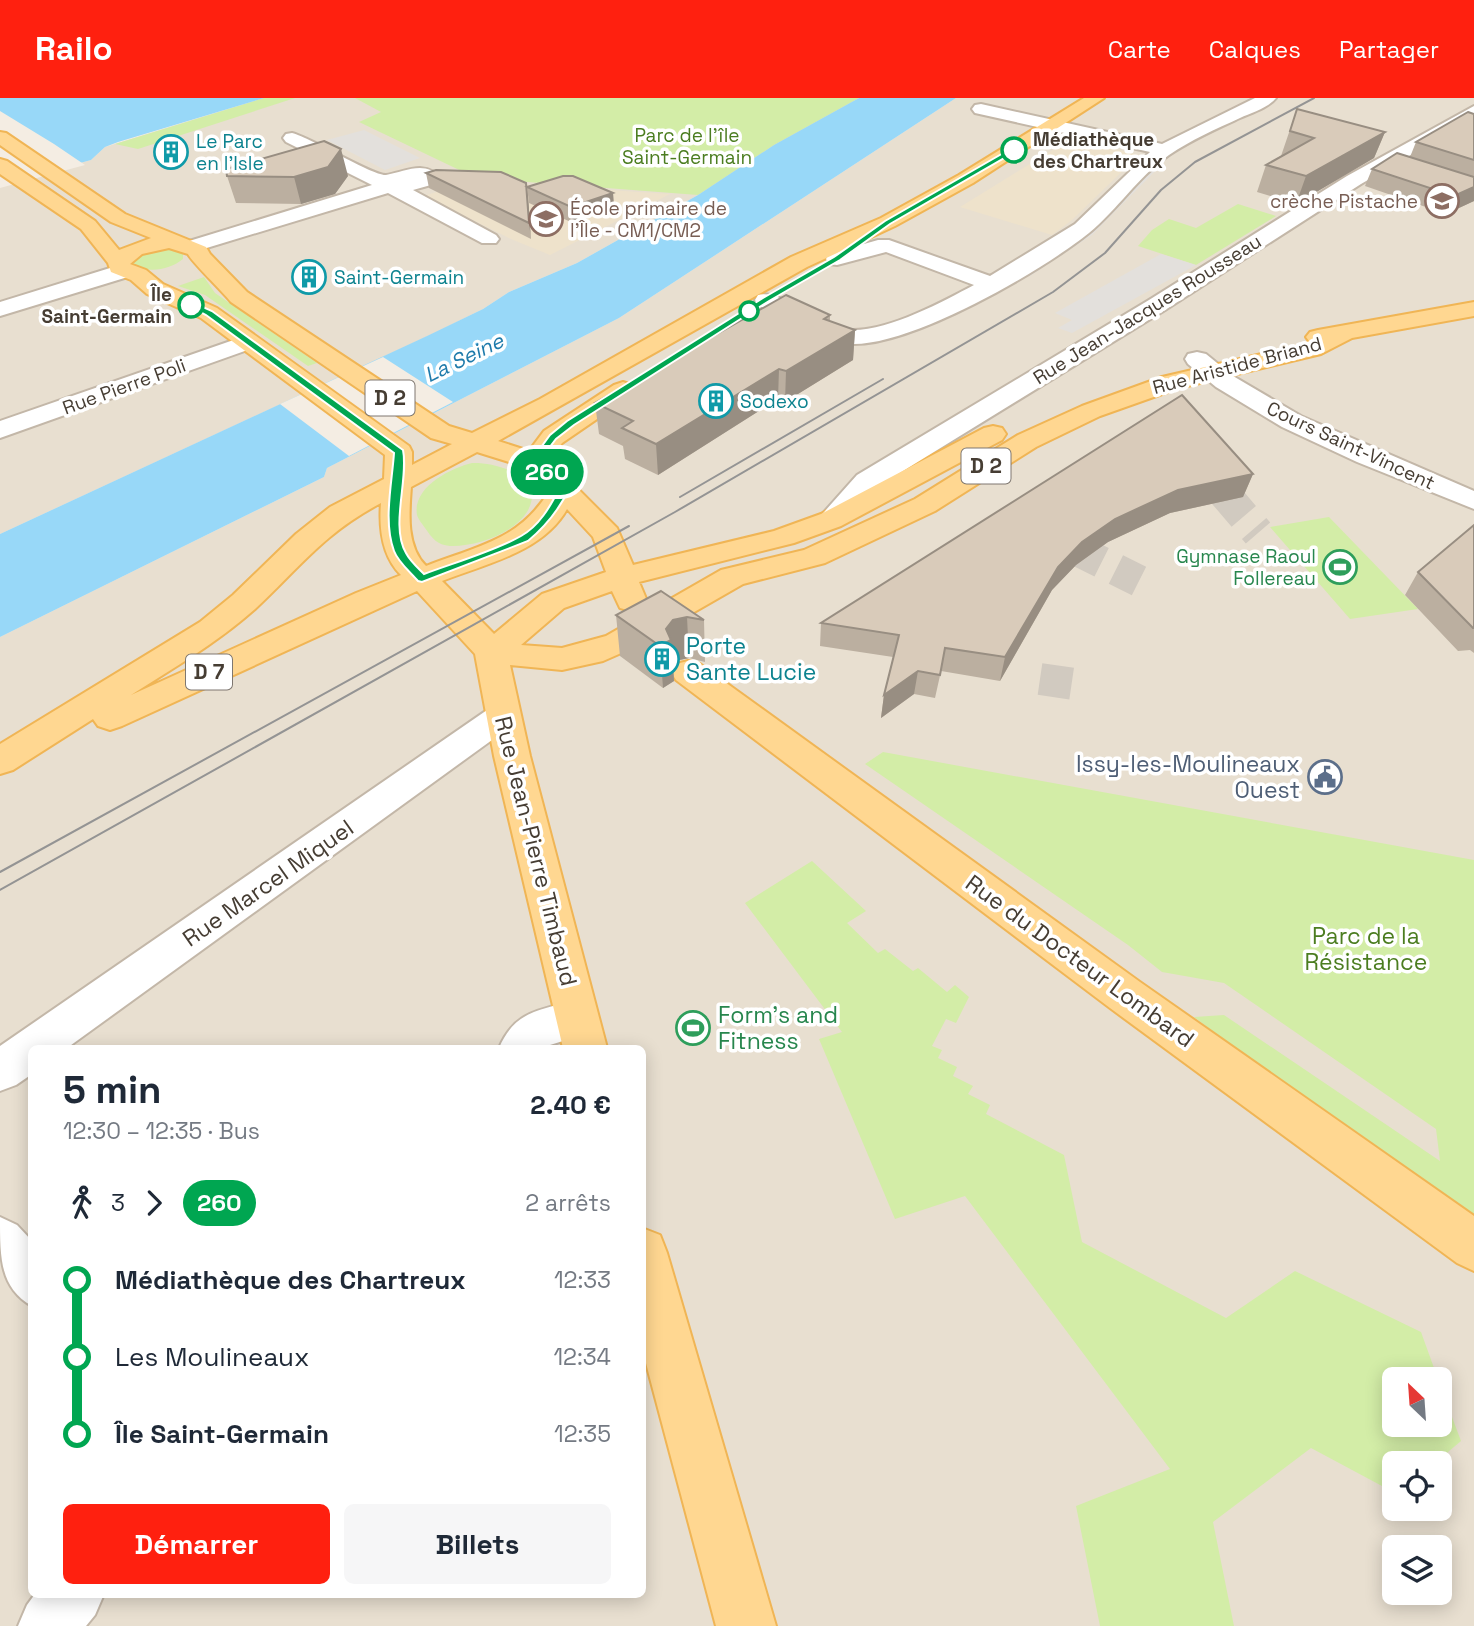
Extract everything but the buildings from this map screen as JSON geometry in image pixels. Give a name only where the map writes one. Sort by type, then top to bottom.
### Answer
[{"type":"main road","points":[[535,461],[553,437],[570,423],[837,258],[888,222],[1055,125],[1096,98]]},
{"type":"main road","name":"D 2","points":[[0,137],[118,218],[185,257],[239,297],[440,432],[476,442]]},
{"type":"main road","name":"D 2","points":[[0,165],[88,225],[121,264],[155,289],[209,313],[301,382],[399,467]]},
{"type":"main road","points":[[0,761],[211,629],[244,602],[326,523],[399,467],[476,442],[614,368],[799,262],[888,222]]},
{"type":"main road","points":[[121,264],[131,251],[143,247],[185,257]]},
{"type":"main road","points":[[121,264],[185,257]]},
{"type":"main road","name":"Rue Aristide Briand","points":[[491,653],[553,601],[624,576],[747,547],[831,520],[994,433],[1155,367],[1204,365],[1313,349],[1344,333],[1474,309]]},
{"type":"main road","name":"Rue Aristide Briand","points":[[491,653],[562,659],[591,653],[642,635],[732,577],[814,557],[925,505],[1027,440],[1090,411],[1171,382],[1204,365]]},
{"type":"main road","points":[[476,442],[535,461],[607,534],[624,576],[642,635]]},
{"type":"main road","points":[[399,467],[395,513],[400,553],[478,635],[491,653]]},
{"type":"main road","points":[[422,579],[524,538],[548,517],[564,489]]},
{"type":"main road","name":"D 7","points":[[0,771],[342,611],[422,579]]},
{"type":"main road","name":"Rue Jean-Pierre Timbaud","points":[[491,653],[502,716],[581,1034]]},
{"type":"main road","name":"Rue du Docteur Lombard","points":[[688,672],[1125,995],[1474,1246]]},
{"type":"main road","points":[[646,1267],[746,1626]]},
{"type":"street","points":[[766,300],[831,333],[851,337],[872,337],[908,323],[1035,261],[1081,229],[1164,150],[1268,98]]},
{"type":"street","points":[[981,109],[1164,150]]},
{"type":"street","name":"Rue Jean-Jacques Rousseau","points":[[831,520],[867,481],[1157,305],[1354,180],[1474,111]]},
{"type":"street","points":[[292,138],[489,239]]},
{"type":"street","points":[[1389,161],[1416,170]]},
{"type":"street","points":[[185,257],[389,186]]},
{"type":"street","points":[[837,258],[878,246],[889,246],[991,284]]},
{"type":"street","points":[[0,310],[121,264]]},
{"type":"street","name":"Rue Pierre Poli","points":[[0,430],[248,342]]},
{"type":"street","name":"Cours Saint-Vincent","points":[[1204,365],[1223,382],[1302,426],[1474,501]]},
{"type":"street","name":"Rue Marcel Miquel","points":[[38,1045],[502,716]]},
{"type":"street","points":[[524,1045],[536,1030],[581,1034]]},
{"type":"street","name":"Rue Marcel Miquel","points":[[0,1071],[28,1052]]},
{"type":"street","points":[[0,1242],[28,1277]]},
{"type":"street","points":[[48,1626],[71,1598]]},
{"type":"shaded area","name":"Île Saint-Germain","points":[[264,98],[859,98],[698,195],[577,263],[509,292],[483,309],[428,336],[0,534],[0,185],[91,160],[105,147]]},
{"type":"shaded area","points":[[956,98],[1474,98],[1474,1626],[0,1626],[0,637],[324,477],[327,468],[619,318]]},
{"type":"shaded area","points":[[364,130],[420,158],[385,170],[327,140]]},
{"type":"shaded area","points":[[1072,138],[1139,155],[1072,220],[1052,235],[960,207]]},
{"type":"shaded area","points":[[1150,162],[1162,164],[1092,235],[1030,276],[1017,271],[1035,261]]},
{"type":"shaded area","name":"École primaire de l'Île - CM1/CM2","points":[[469,181],[670,194],[550,255],[424,196]]},
{"type":"shaded area","points":[[1161,254],[1196,265],[1072,333],[1058,328],[1072,320],[1055,313]]},
{"type":"green space","points":[[264,98],[295,98],[138,149],[115,144]]},
{"type":"green space","name":"Parc de l'île Saint-Germain","points":[[355,98],[859,98],[774,145],[698,195],[476,178],[359,122],[381,112]]},
{"type":"green space","points":[[1238,204],[1276,216],[1196,265],[1138,246],[1152,230],[1169,219],[1196,228]]},
{"type":"green space","points":[[165,248],[183,253],[183,259],[172,266],[152,270],[133,264],[142,254]]},
{"type":"green space","points":[[204,277],[215,293],[317,363],[308,366],[205,295],[178,286]]},
{"type":"green space","points":[[472,463],[506,469],[525,481],[531,489],[532,500],[527,512],[513,527],[493,538],[460,546],[438,543],[419,520],[417,505],[435,480]]},
{"type":"green space","name":"Gymnase Raoul Follereau","points":[[1329,517],[1418,609],[1350,619],[1270,527]]},
{"type":"green space","name":"Parc de la Résistance","points":[[883,752],[1474,860],[1474,1221],[1348,1132],[1194,1017],[1224,1015],[1440,1161],[1436,1129],[1224,983],[1162,972],[1128,945],[865,764]]},
{"type":"green space","points":[[812,861],[866,911],[847,923],[878,953],[885,949],[913,971],[918,968],[947,992],[955,985],[969,997],[956,1023],[946,1019],[932,1046],[942,1050],[938,1058],[957,1067],[953,1076],[973,1086],[968,1094],[990,1105],[986,1114],[1064,1155],[1082,1242],[1226,1318],[1295,1271],[1421,1332],[1434,1367],[1382,1367],[1382,1437],[1452,1437],[1452,1417],[1461,1441],[1449,1451],[1382,1451],[1382,1486],[1311,1448],[1213,1522],[1234,1626],[1100,1626],[1076,1506],[1170,1469],[965,1196],[895,1219],[819,1039],[842,1032],[745,903]]},
{"type":"water","points":[[0,98],[264,98],[118,142],[105,147],[91,160],[0,185]]},
{"type":"water","name":"La Seine","points":[[859,98],[956,98],[619,318],[327,468],[324,477],[0,637],[0,534],[427,336],[483,309],[509,292],[577,263],[698,195],[774,145]]},
{"type":"pier","points":[[0,111],[54,144],[85,165],[0,188]]},
{"type":"pier","points":[[383,357],[453,402],[349,456],[280,404]]},
{"type":"tunnel","points":[[1216,484],[1224,493]]},
{"type":"tunnel","points":[[1223,492],[1258,533]]},
{"type":"tunnel","points":[[1073,548],[1139,581]]},
{"type":"tunnel","points":[[1040,679],[1081,685]]},
{"type":"tram line","points":[[0,890],[675,512],[1053,292],[1105,253],[1161,190],[1195,162],[1314,98]]},
{"type":"tram line","points":[[680,497],[883,379]]},
{"type":"tram line","points":[[0,872],[629,526]]},
{"type":"bus line","name":"260","points":[[191,305],[209,313],[399,452],[395,513],[398,543],[400,553],[407,564],[422,579],[502,548],[524,538],[539,527],[564,489],[535,461],[553,437],[570,423],[837,258],[888,222],[1014,150]]},
{"type":"place","name":"Médiathèque des Chartreux","points":[[1014,150]]},
{"type":"place","name":"Le Parc en l'Isle","points":[[171,152]]},
{"type":"place","name":"crèche Pistache","points":[[1442,201]]},
{"type":"place","name":"École primaire de l'Île - CM1/CM2","points":[[546,219]]},
{"type":"place","name":"Saint-Germain","points":[[309,277]]},
{"type":"place","name":"Île Saint-Germain","points":[[191,305]]},
{"type":"place","name":"Sodexo","points":[[716,401]]},
{"type":"place","name":"Gymnase Raoul Follereau","points":[[1340,567]]},
{"type":"place","name":"Porte Sante Lucie","points":[[662,659]]},
{"type":"place","name":"Issy-les-Moulineaux Ouest","points":[[1325,777]]},
{"type":"place","name":"Form's and Fitness","points":[[693,1028]]}]
